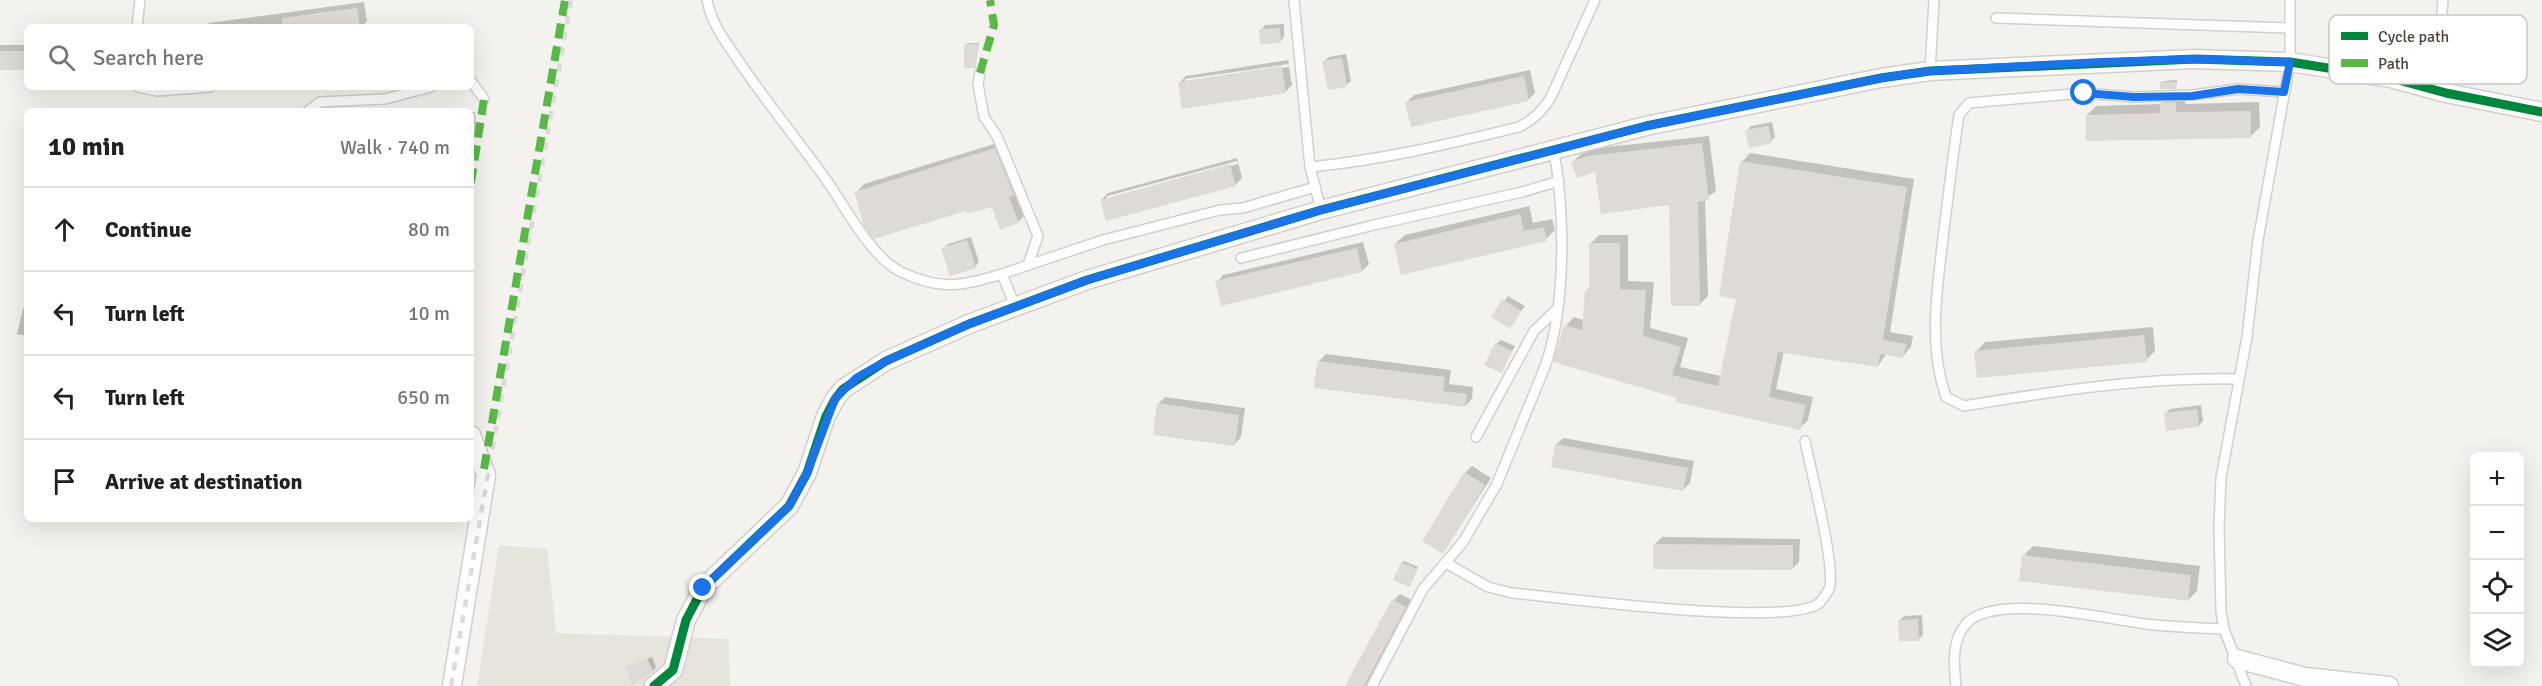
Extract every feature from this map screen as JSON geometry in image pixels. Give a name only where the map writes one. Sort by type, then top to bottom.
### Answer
[{"type":"street","points":[[654,686],[673,670],[686,620],[703,588],[789,506],[807,473],[835,399],[856,378],[1015,306],[1087,280],[1321,210],[1646,126],[1759,102],[1929,71],[2183,59],[2290,62],[2329,68]]},
{"type":"street","points":[[2412,84],[2542,112]]},
{"type":"street","points":[[452,686],[486,475],[474,443]]},
{"type":"street","points":[[2237,659],[2288,680],[2390,686]]},
{"type":"lane","points":[[137,24],[140,0]]},
{"type":"lane","points":[[707,0],[717,28],[773,112],[827,181],[865,239],[898,271],[943,287],[1002,274],[1103,240],[1220,210],[1253,206],[1315,187]]},
{"type":"lane","points":[[1294,0],[1310,167],[1321,210]]},
{"type":"lane","points":[[1310,167],[1370,161],[1431,149],[1519,127],[1530,121],[1542,112],[1550,99],[1595,0]]},
{"type":"lane","points":[[1929,71],[1934,0]]},
{"type":"lane","points":[[2246,686],[2224,629],[2221,611],[2219,527],[2221,478],[2247,337],[2258,240],[2290,62],[2290,0]]},
{"type":"lane","points":[[2442,15],[2443,0]]},
{"type":"lane","points":[[1996,18],[2290,28]]},
{"type":"lane","points":[[980,74],[978,84],[984,117],[997,136],[1038,237],[1028,265]]},
{"type":"lane","points":[[474,85],[484,99]]},
{"type":"lane","points":[[2238,379],[2205,378],[2127,384],[1964,406],[1946,397],[1940,378],[1935,339],[1936,298],[1959,115],[1969,103],[1997,98],[2084,93],[2134,97],[2192,96],[2238,89],[2284,92]]},
{"type":"lane","points":[[152,90],[170,90]]},
{"type":"lane","points":[[312,108],[320,102],[386,99],[420,90]]},
{"type":"lane","points":[[1372,686],[1423,589],[1463,542],[1509,458],[1552,346],[1561,254],[1559,181],[1554,151]]},
{"type":"lane","points":[[1241,258],[1522,192],[1559,181]]},
{"type":"lane","points":[[1002,274],[1015,306]]},
{"type":"lane","points":[[1476,437],[1534,331],[1557,309]]},
{"type":"lane","points":[[1446,563],[1488,587],[1512,593],[1755,613],[1798,610],[1818,604],[1829,589],[1829,563],[1805,441]]},
{"type":"lane","points":[[1956,686],[1954,660],[1959,633],[1967,622],[1981,614],[1999,609],[2033,609],[2146,624],[2224,629]]},
{"type":"shaded area","points":[[499,545],[547,549],[556,633],[729,639],[730,686],[477,686]]},
{"type":"building","points":[[357,8],[360,24],[282,24],[282,18]]},
{"type":"building","points":[[1280,28],[1281,43],[1260,44],[1259,29]]},
{"type":"building","points":[[964,44],[978,44],[976,68],[964,68]]},
{"type":"building","points":[[0,51],[24,51],[24,70],[0,70]]},
{"type":"building","points":[[1342,58],[1347,87],[1328,90],[1322,61]]},
{"type":"building","points":[[1282,66],[1286,93],[1182,109],[1178,82]]},
{"type":"building","points":[[1524,76],[1529,101],[1411,127],[1405,102]]},
{"type":"building","points":[[2160,82],[2176,82],[2176,89],[2160,89]]},
{"type":"building","points":[[2176,102],[2176,112],[2251,111],[2251,138],[2086,141],[2086,115],[2160,113],[2160,103]]},
{"type":"building","points":[[1768,126],[1772,143],[1749,148],[1745,130]]},
{"type":"building","points":[[1702,143],[1709,200],[1698,202],[1700,306],[1671,306],[1669,205],[1601,214],[1595,172],[1577,178],[1571,162],[1588,156]]},
{"type":"building","points":[[995,148],[1014,195],[1009,197],[1019,223],[1000,230],[992,207],[967,214],[966,211],[874,239],[864,226],[854,192]]},
{"type":"building","points":[[1740,161],[1907,187],[1883,340],[1906,344],[1903,358],[1880,354],[1878,367],[1778,352],[1769,397],[1806,405],[1800,430],[1676,402],[1677,398],[1553,362],[1564,325],[1582,330],[1585,290],[1589,290],[1589,243],[1620,243],[1620,289],[1646,290],[1643,336],[1681,347],[1672,375],[1718,386],[1736,299],[1719,296]]},
{"type":"building","points":[[1230,164],[1236,186],[1106,221],[1100,200]]},
{"type":"building","points":[[1520,214],[1524,231],[1544,227],[1547,241],[1401,275],[1394,244]]},
{"type":"building","points":[[967,240],[976,268],[950,276],[941,248]]},
{"type":"building","points":[[1357,248],[1362,272],[1221,306],[1215,281]]},
{"type":"building","points":[[1502,299],[1522,311],[1510,329],[1491,317]]},
{"type":"building","points":[[2144,335],[2147,362],[1977,378],[1974,351]]},
{"type":"building","points":[[1495,343],[1512,351],[1502,373],[1484,365]]},
{"type":"building","points":[[1317,361],[1445,377],[1443,391],[1467,394],[1465,407],[1314,388]]},
{"type":"building","points":[[1157,403],[1239,415],[1235,446],[1153,435]]},
{"type":"building","points":[[2197,409],[2199,427],[2166,431],[2164,413]]},
{"type":"building","points":[[1555,444],[1688,468],[1683,491],[1551,467]]},
{"type":"building","points":[[1464,472],[1485,485],[1443,554],[1422,541]]},
{"type":"building","points":[[1653,544],[1793,545],[1793,570],[1653,569]]},
{"type":"building","points":[[2022,555],[2191,575],[2188,601],[2019,581]]},
{"type":"building","points":[[1401,562],[1417,569],[1410,587],[1393,580]]},
{"type":"building","points":[[1392,599],[1406,607],[1364,686],[1345,686]]},
{"type":"building","points":[[1918,619],[1919,641],[1899,641],[1898,620]]},
{"type":"building","points":[[647,658],[653,672],[632,685],[625,667]]},
{"type":"railway","points":[[451,686],[571,0]]},
{"type":"marked path","points":[[484,469],[565,0]]},
{"type":"marked path","points":[[980,73],[994,25],[990,0]]},
{"type":"marked path","points":[[474,164],[484,99]]},
{"type":"cycle path","points":[[654,686],[673,670],[686,620],[703,588],[789,506],[807,473],[826,416],[843,389],[886,361],[969,324],[1087,280],[1321,210],[1646,126],[1881,78],[1930,71],[2195,59],[2290,62],[2329,68]]},
{"type":"cycle path","points":[[2413,84],[2542,112]]},
{"type":"route","points":[[703,588],[722,568],[772,525],[789,506],[807,473],[826,417],[835,399],[856,378],[886,361],[969,324],[1087,280],[1258,231],[1321,210],[1646,126],[1881,78],[1929,71],[2101,62],[2195,59],[2290,62],[2284,92],[2238,89],[2192,96],[2134,97],[2084,93]]}]
